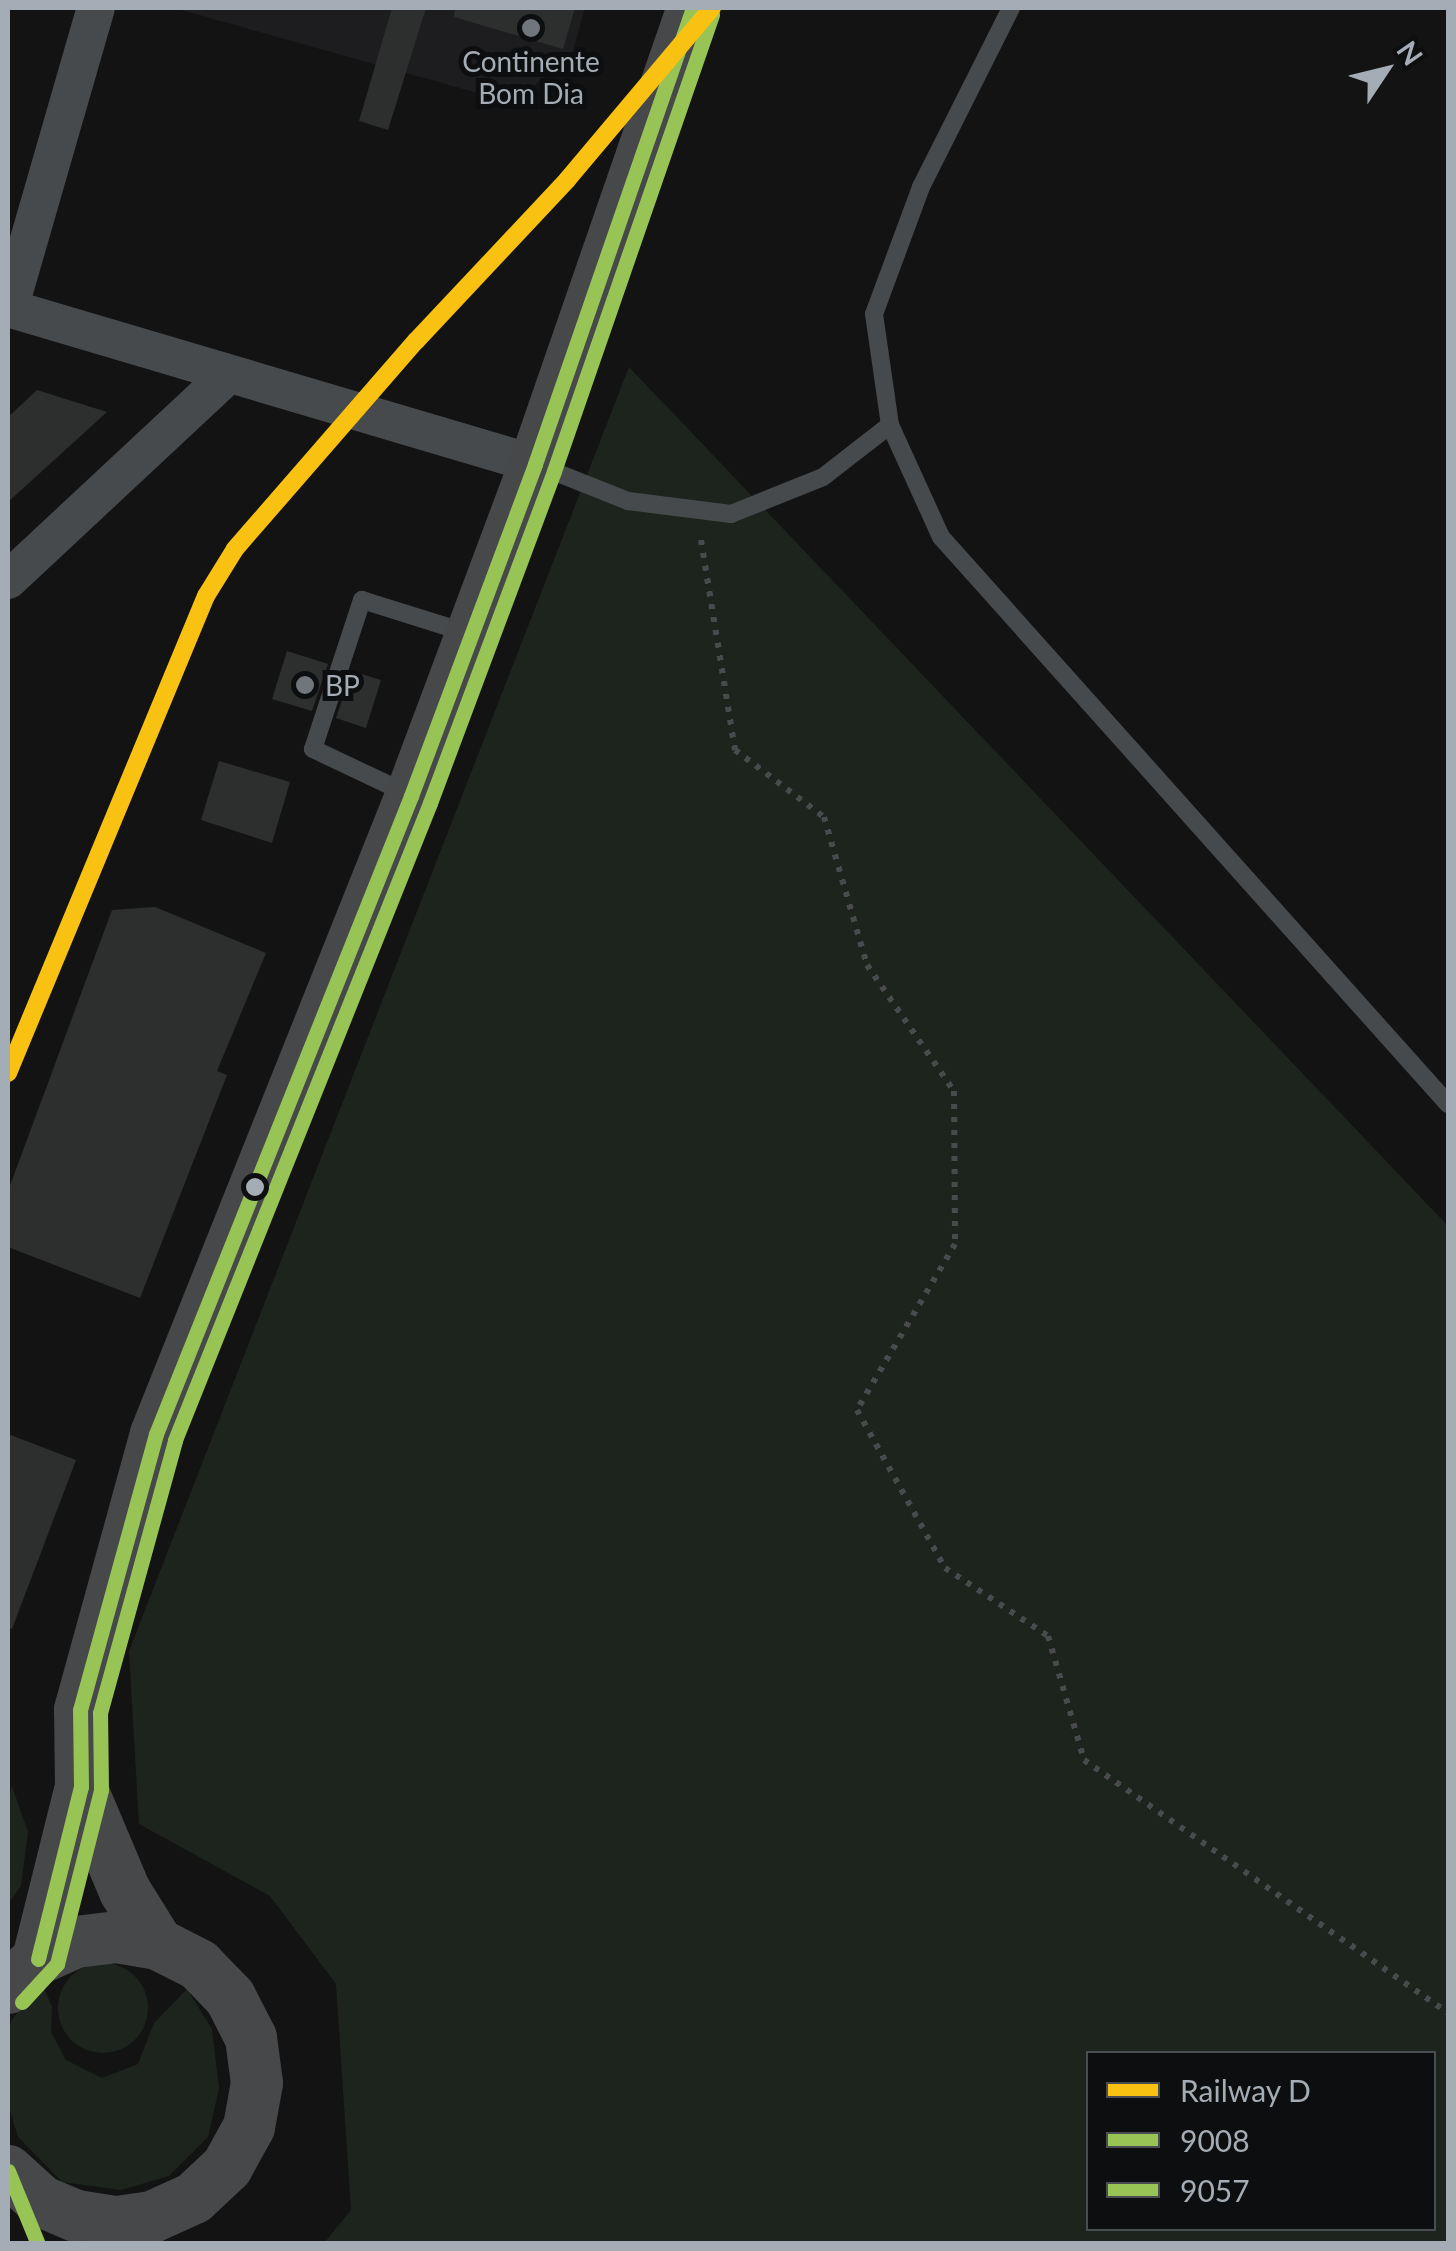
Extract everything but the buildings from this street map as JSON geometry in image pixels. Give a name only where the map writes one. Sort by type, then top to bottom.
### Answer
[{"type":"main road","points":[[17,1977],[81,1787],[80,1710],[156,1434],[411,796],[535,464],[693,8]]},
{"type":"main road","points":[[81,1787],[125,1892],[158,1944]]},
{"type":"main road","points":[[9,2174],[41,2201],[76,2216],[141,2230],[194,2198],[227,2167],[249,2127],[256,2083],[251,2038],[230,1997],[198,1964],[158,1944],[117,1937],[90,1940],[17,1977]]},
{"type":"main road","points":[[9,2174],[38,2244]]},
{"type":"street","points":[[96,8],[8,308],[535,464]]},
{"type":"street","points":[[8,580],[228,375]]},
{"type":"lane","points":[[1011,8],[921,187],[874,314],[890,425],[940,538],[1448,1104]]},
{"type":"lane","points":[[535,464],[628,500],[731,514],[823,477],[890,425]]},
{"type":"lane","points":[[411,796],[313,749],[362,600],[472,634]]},
{"type":"path","points":[[696,509],[734,750],[824,818],[866,965],[954,1090],[955,1244],[858,1410],[945,1568],[1048,1636],[1084,1760],[1448,2013]]},
{"type":"shaded area","points":[[174,8],[585,8],[570,61],[539,81],[517,104]]},
{"type":"shaded area","points":[[629,367],[1448,1226],[1448,2243],[324,2243],[351,2210],[336,1984],[270,1896],[139,1824],[129,1651]]},
{"type":"shaded area","points":[[12,1786],[28,1832],[21,1886],[8,1904],[8,1799]]},
{"type":"shaded area","points":[[103,1963],[120,1966],[135,1976],[145,1991],[145,2025],[135,2040],[120,2050],[103,2053],[86,2050],[71,2040],[61,2025],[58,2008],[61,1991],[71,1976],[86,1966]]},
{"type":"shaded area","points":[[41,1981],[52,2007],[51,2032],[66,2060],[102,2078],[138,2064],[154,2023],[187,1989],[212,2029],[219,2088],[208,2137],[169,2176],[121,2190],[62,2182],[18,2137],[8,2104],[8,2040],[11,2021]]},
{"type":"rail line","name":"D","points":[[8,1073],[206,596],[235,549],[416,341],[567,180],[712,8]]},
{"type":"transit line","name":"9008","points":[[38,1959],[81,1787],[80,1710],[156,1434],[411,796],[535,464],[693,8]]},
{"type":"transit line","name":"9057","points":[[22,2002],[57,1964],[101,1790],[100,1713],[175,1440],[430,803],[554,471],[712,15]]},
{"type":"transit line","name":"9008","points":[[8,2171],[38,2244]]},
{"type":"place","name":"Continente Bom Dia","points":[[531,28]]},
{"type":"place","name":"BP","points":[[305,685]]}]
